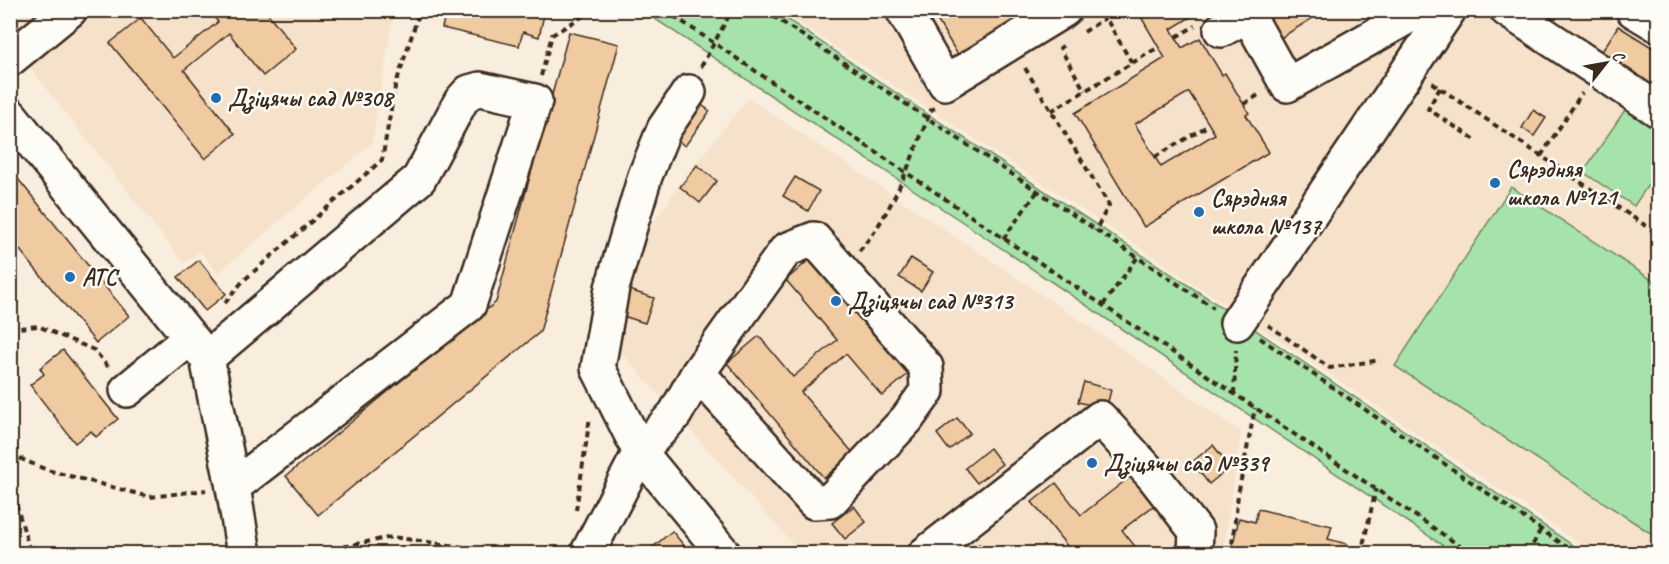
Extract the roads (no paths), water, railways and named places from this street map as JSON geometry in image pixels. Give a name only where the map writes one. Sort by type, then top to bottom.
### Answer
[{"type":"lane","points":[[10,59],[70,10]]},
{"type":"lane","points":[[903,10],[945,83],[1071,23]]},
{"type":"lane","points":[[1221,30],[1248,15],[1287,85],[1420,10]]},
{"type":"lane","points":[[1241,316],[1449,10]]},
{"type":"lane","points":[[1507,10],[1659,110]]},
{"type":"lane","points":[[1633,10],[1659,25]]},
{"type":"lane","points":[[127,390],[199,348],[419,179],[461,101],[469,92],[480,89],[535,102],[469,305],[233,487]]},
{"type":"lane","points":[[688,92],[664,129],[645,176],[612,288],[598,368],[640,452],[724,554]]},
{"type":"lane","points":[[10,115],[199,348],[233,487],[244,554]]},
{"type":"lane","points":[[588,552],[640,452],[675,414],[698,374],[786,250],[814,239],[926,367],[927,391],[908,419],[830,501],[814,502],[698,374]]},
{"type":"lane","points":[[925,554],[1100,418],[1154,477],[1196,531],[1195,554]]},
{"type":"place","name":"Дзіцячы сад №308","points":[[216,98]]},
{"type":"place","name":"Сярэдняя школа №121","points":[[1495,183]]},
{"type":"place","name":"Сярэдняя школа №137","points":[[1199,212]]},
{"type":"place","name":"АТС","points":[[70,277]]},
{"type":"place","name":"Дзіцячы сад №313","points":[[836,301]]},
{"type":"place","name":"Дзіцячы сад №339","points":[[1092,463]]}]
